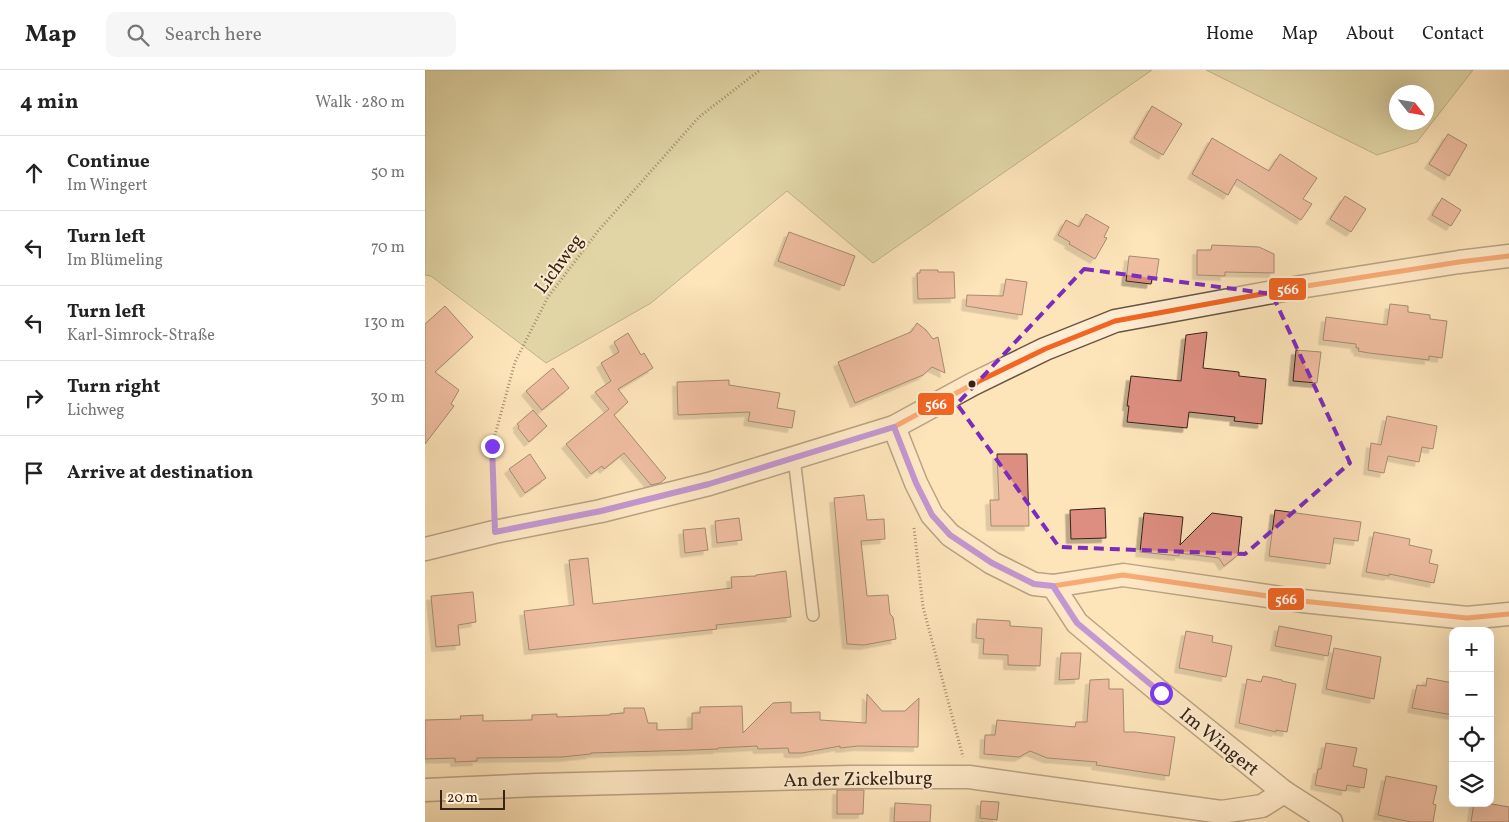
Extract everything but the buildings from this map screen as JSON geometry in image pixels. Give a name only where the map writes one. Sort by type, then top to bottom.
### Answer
[{"type":"street","points":[[425,550],[495,532],[601,511],[709,484],[894,427],[973,384],[1045,349],[1115,321],[1300,287],[1509,256]]},
{"type":"street","points":[[894,427],[916,483],[932,515],[950,535],[992,563],[1034,584],[1053,586],[1123,575],[1302,601],[1467,618],[1509,614]]},
{"type":"street","name":"Im Wingert","points":[[1053,586],[1077,623],[1153,687],[1284,792],[1331,822]]},
{"type":"street","name":"An der Zickelburg","points":[[425,790],[538,785],[850,777],[969,777],[1221,812],[1261,806],[1284,792]]},
{"type":"lane","points":[[794,458],[813,615]]},
{"type":"path","name":"Lichweg","points":[[495,532],[492,446],[515,362],[548,297],[598,231],[699,117],[760,70]]},
{"type":"path","points":[[914,523],[923,607],[969,777]]},
{"type":"highlighted area","points":[[1084,269],[1272,294],[1350,463],[1245,554],[1059,547],[957,404]]},
{"type":"green space","points":[[425,70],[1152,70],[873,263],[787,191],[651,303],[546,363],[431,276],[425,275]]},
{"type":"green space","points":[[1206,70],[1473,70],[1434,120],[1434,85],[1389,85],[1389,130],[1426,130],[1417,142],[1377,155]]},
{"type":"transit line","name":"566","points":[[1509,256],[1300,287],[1115,321],[1045,349],[973,384],[894,427],[916,483],[932,515],[950,535],[992,563],[1034,584],[1053,586],[1123,575],[1302,601],[1467,618],[1509,614]]},
{"type":"route","points":[[492,446],[495,532],[601,511],[709,484],[894,427],[916,483],[932,515],[950,535],[992,563],[1034,584],[1053,586],[1077,623],[1161,693]]}]
